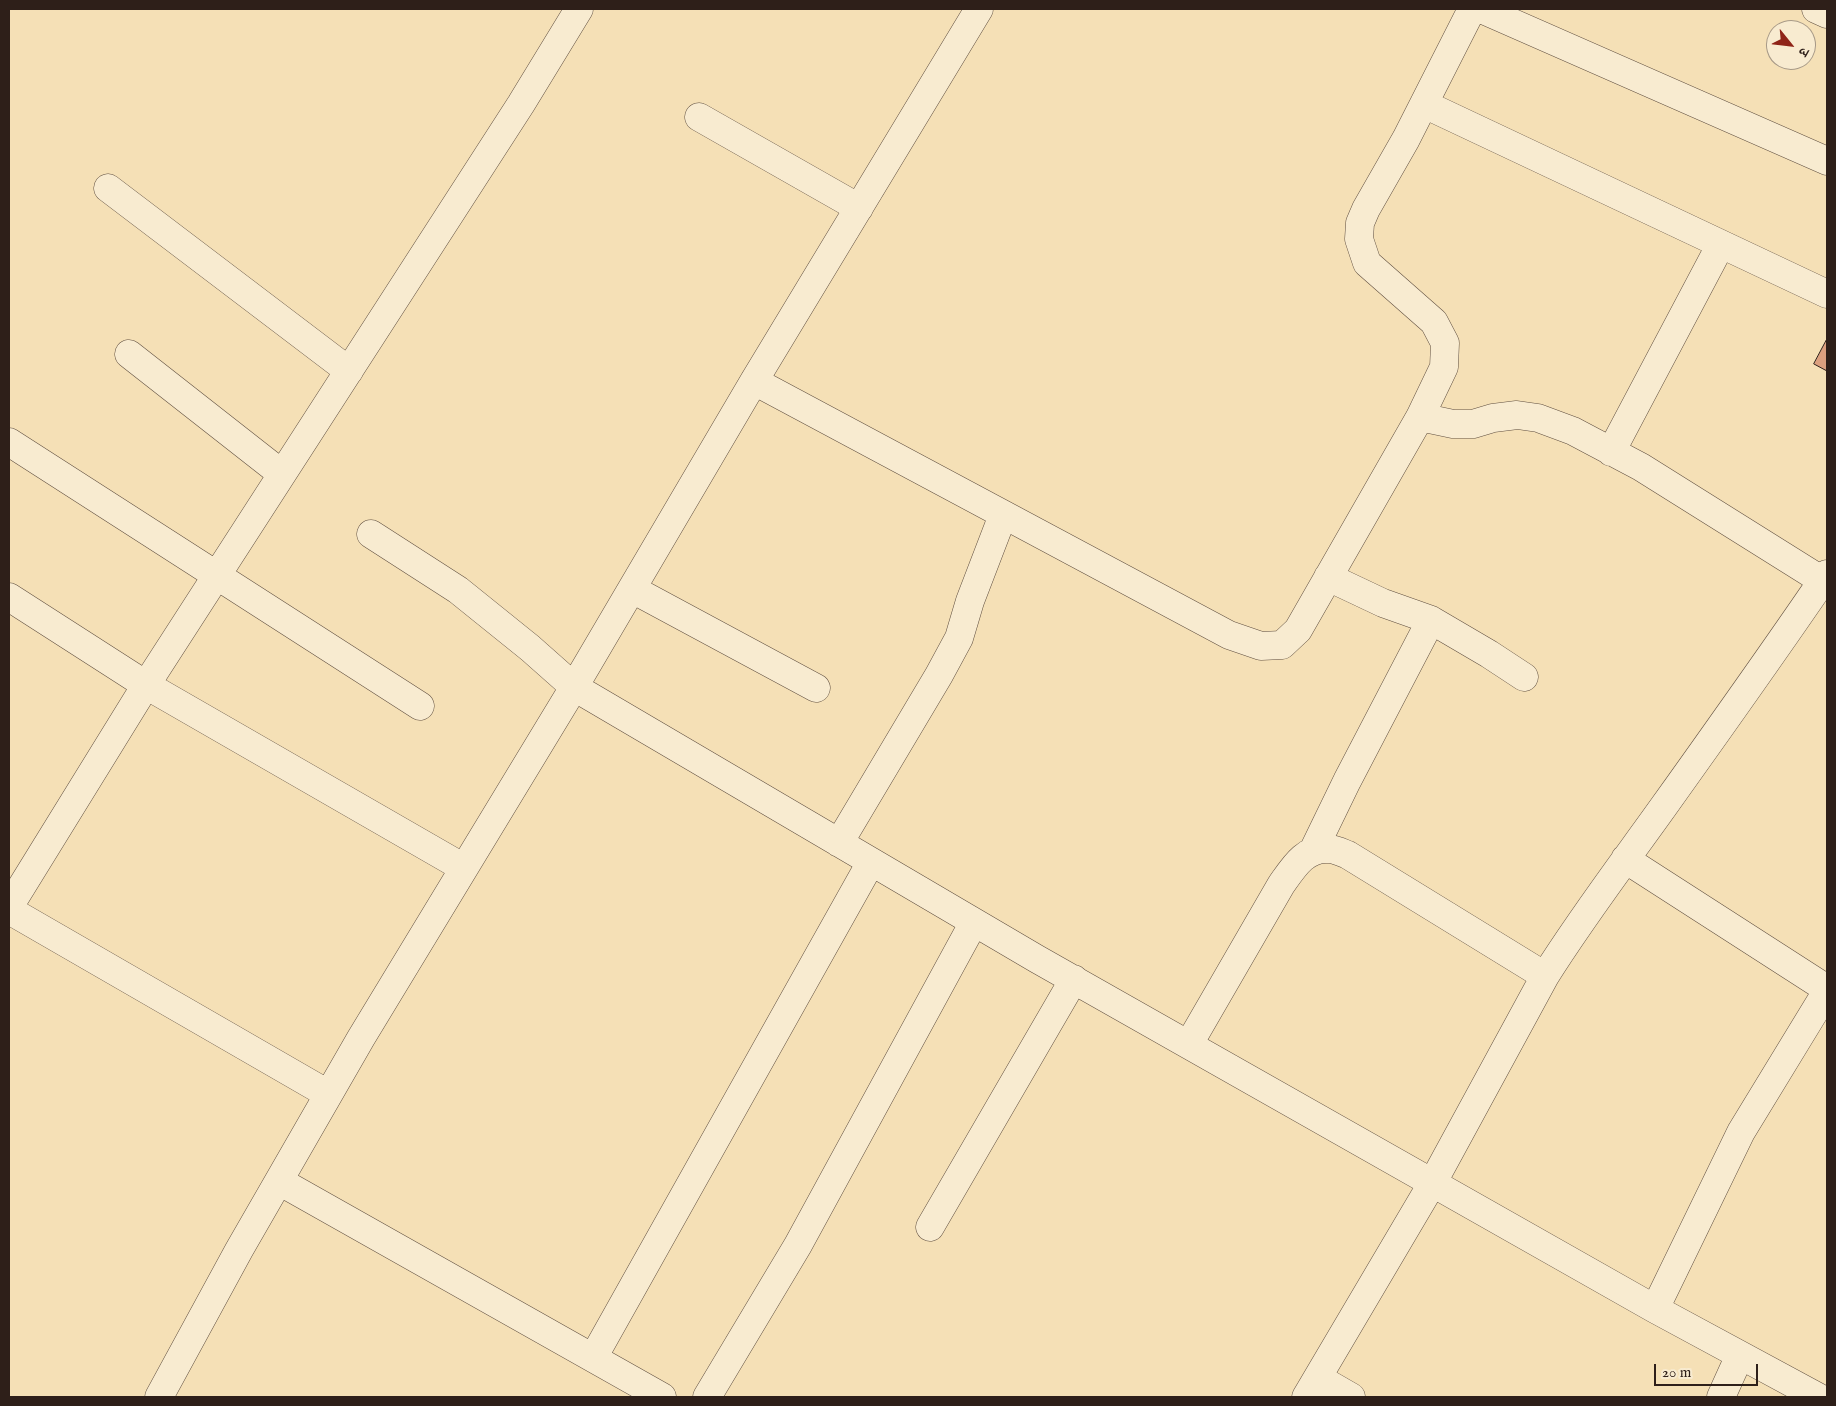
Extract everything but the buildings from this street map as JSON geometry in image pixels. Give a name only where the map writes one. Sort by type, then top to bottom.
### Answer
[{"type":"street","points":[[328,1094],[9,908],[146,684],[521,104],[579,9]]},
{"type":"street","points":[[160,1397],[239,1250],[328,1094],[574,687],[754,381],[979,9]]},
{"type":"street","points":[[754,381],[1228,636],[1261,646],[1282,646],[1298,630],[1420,417],[1444,367],[1445,343],[1434,322],[1367,262],[1359,239],[1360,223],[1366,209],[1406,140],[1472,9]]},
{"type":"street","points":[[1482,9],[1827,161]]},
{"type":"street","points":[[1816,9],[1827,14]]},
{"type":"street","points":[[1424,104],[1827,294]]},
{"type":"street","points":[[698,117],[859,208]]},
{"type":"street","points":[[108,188],[349,371]]},
{"type":"street","points":[[1611,452],[1721,244]]},
{"type":"street","points":[[128,354],[282,474]]},
{"type":"street","points":[[1351,1397],[1312,1388],[1433,1182],[1545,976],[1581,919],[1669,799],[1825,577],[1641,467],[1572,432],[1538,418],[1517,415],[1493,418],[1473,424],[1453,424],[1420,417]]},
{"type":"street","points":[[9,442],[420,706]]},
{"type":"street","points":[[839,843],[959,638],[970,601],[1003,515]]},
{"type":"street","points":[[371,534],[458,590],[530,648],[574,687],[974,922],[1655,1309],[1818,1397]]},
{"type":"street","points":[[1328,577],[1383,603],[1431,620],[1524,677]]},
{"type":"street","points":[[632,589],[816,688]]},
{"type":"street","points":[[9,596],[146,684],[464,868]]},
{"type":"street","points":[[1313,851],[1431,620]]},
{"type":"street","points":[[1189,1044],[1282,885],[1297,862],[1313,851],[1330,849],[1348,855],[1545,976]]},
{"type":"street","points":[[1625,859],[1827,990],[1741,1132],[1655,1309]]},
{"type":"street","points":[[592,1358],[871,862]]},
{"type":"street","points":[[707,1397],[798,1245],[974,922]]},
{"type":"street","points":[[930,1227],[1074,979]]},
{"type":"street","points":[[278,1182],[662,1397]]},
{"type":"street","points":[[1721,1397],[1740,1355]]}]
